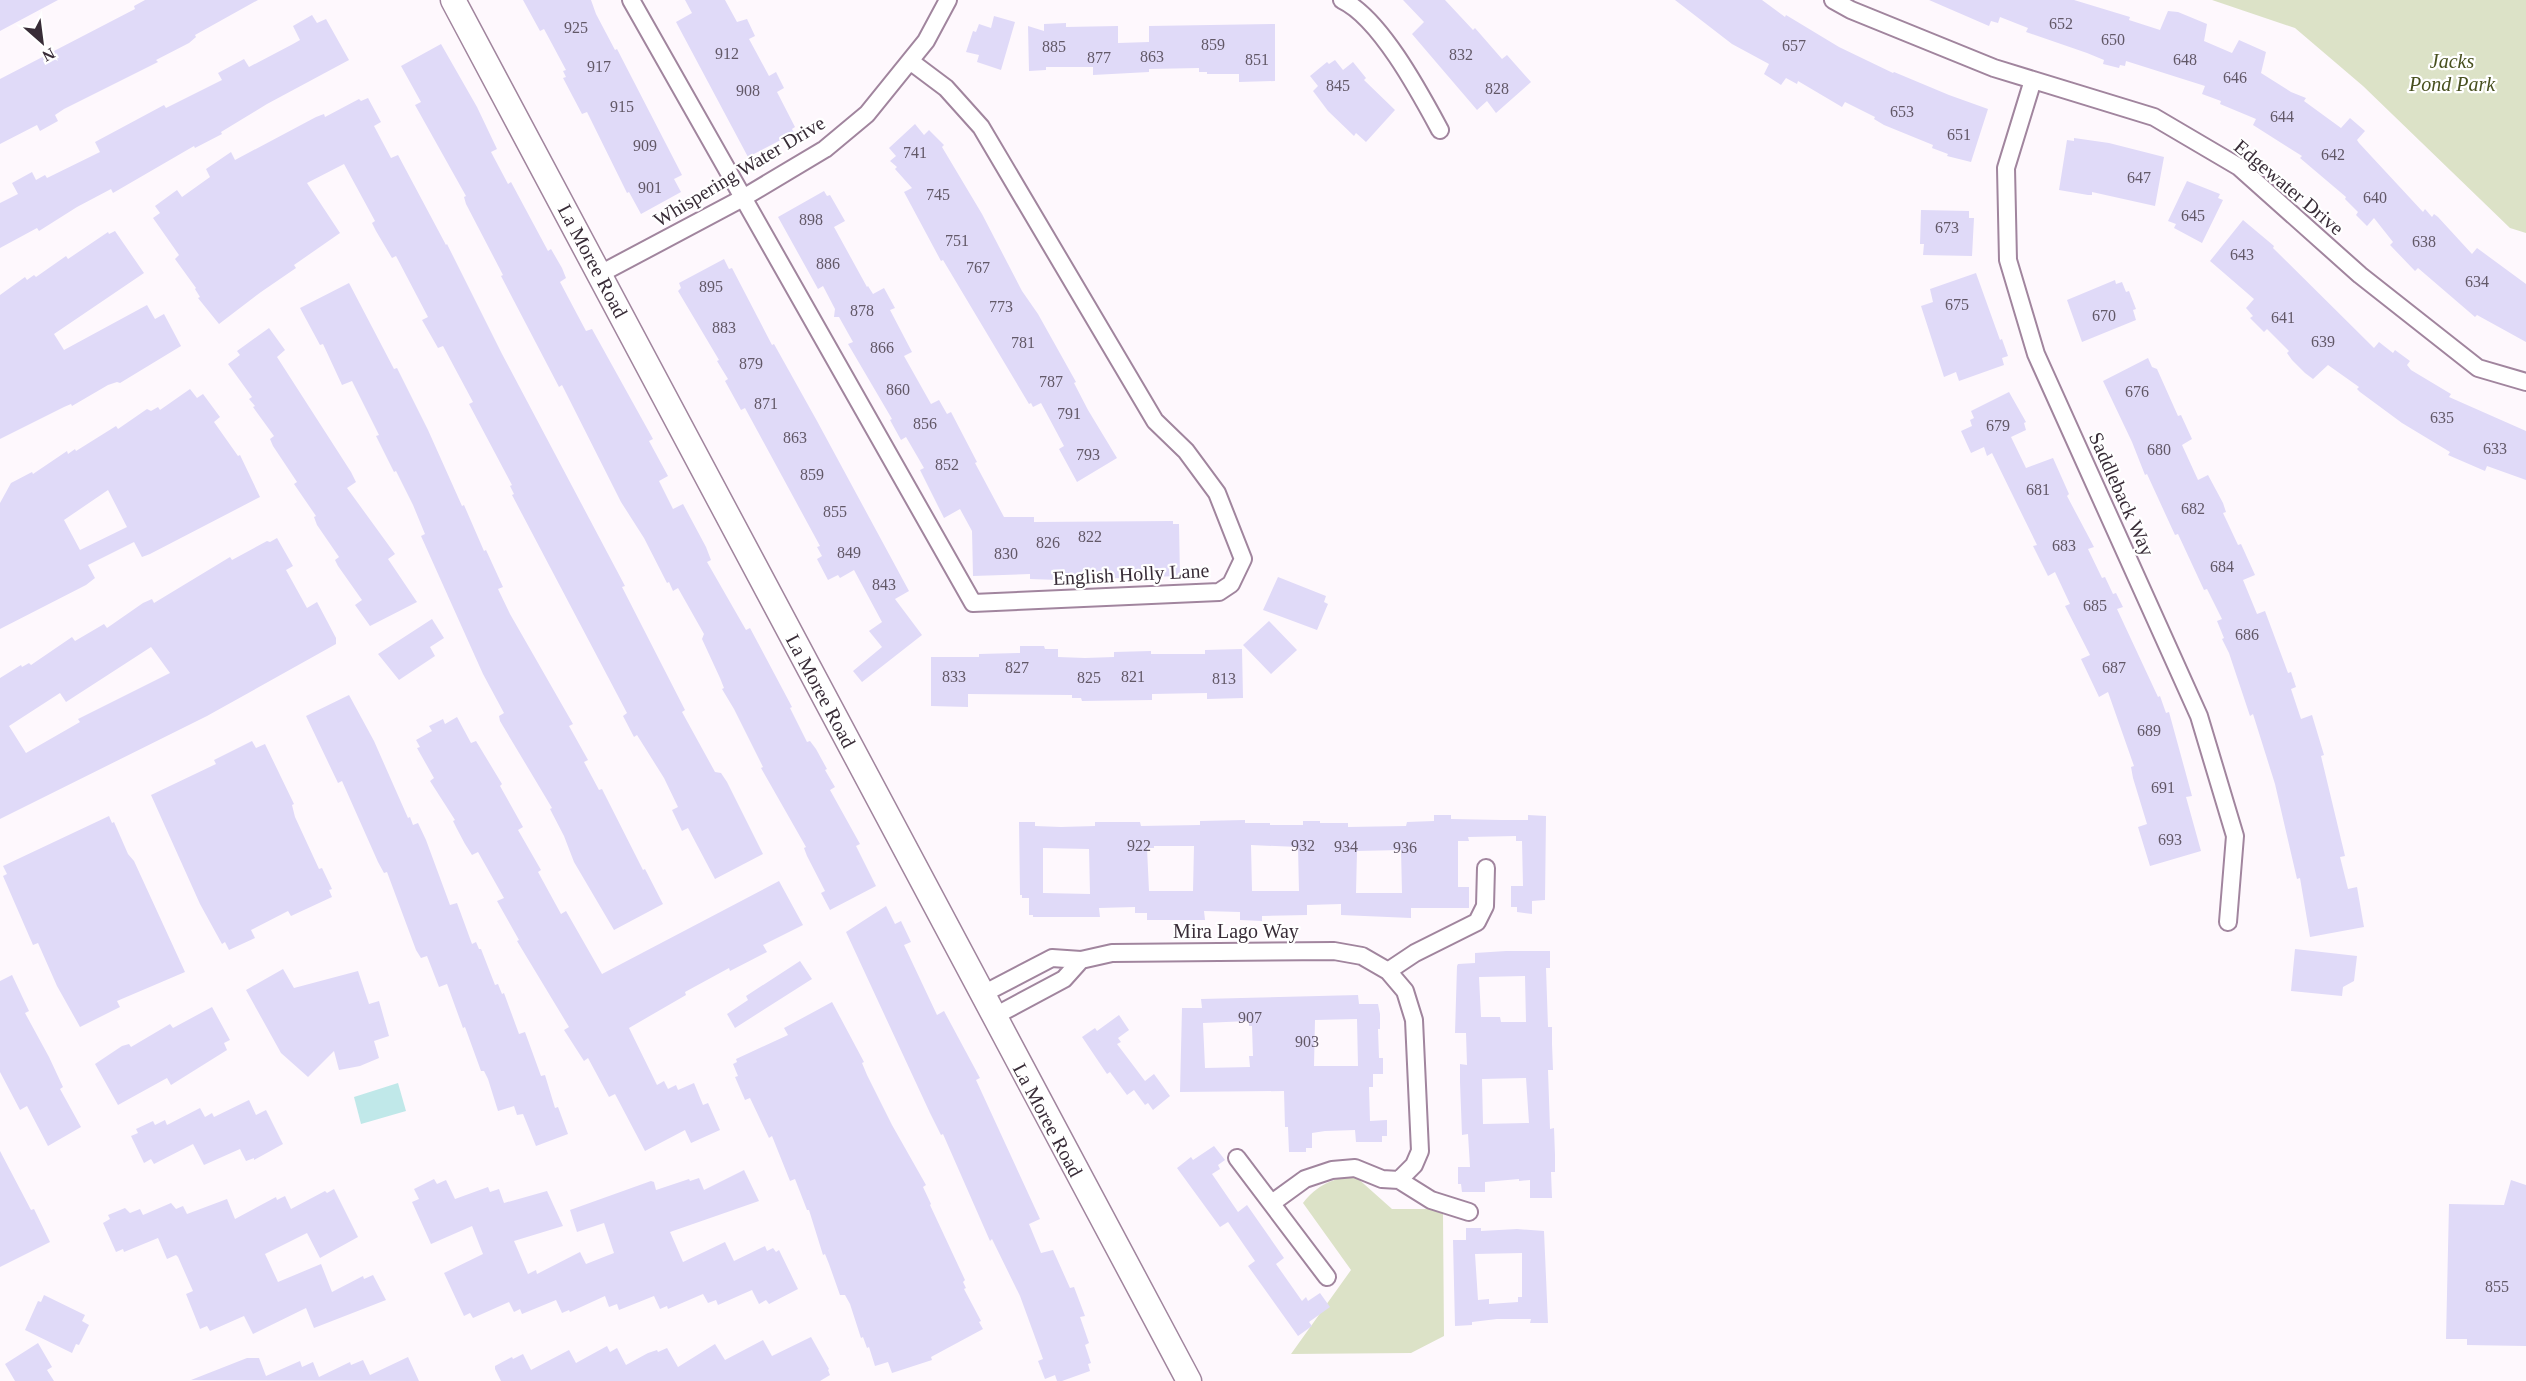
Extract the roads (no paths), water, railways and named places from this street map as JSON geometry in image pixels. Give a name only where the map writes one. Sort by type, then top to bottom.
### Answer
[{"type":"street","name":"La Moree Road","points":[[453,0],[981,995],[1189,1381]]},
{"type":"street","points":[[631,0],[743,198]]},
{"type":"street","name":"Whispering Water Drive","points":[[600,274],[743,198],[825,149],[867,114],[926,41],[948,0]]},
{"type":"street","points":[[1342,0],[1357,7],[1410,76],[1440,130]]},
{"type":"street","name":"Edgewater Drive","points":[[1833,0],[1851,10],[1994,68],[2154,117],[2239,167],[2360,275],[2478,368],[2526,382]]},
{"type":"street","name":"English Holly Lane","points":[[743,198],[973,603],[1219,592],[1232,584],[1243,559],[1217,493],[1186,451],[1155,421],[981,126],[946,88],[910,61]]},
{"type":"street","name":"Saddleback Way","points":[[2033,80],[2006,168],[2008,260],[2036,354],[2199,716],[2235,836],[2228,922]]},
{"type":"street","points":[[1388,971],[1414,953],[1477,922],[1485,906],[1485,868]]},
{"type":"street","name":"Mira Lago Way","points":[[981,995],[1052,958],[1081,960],[1112,953],[1335,951],[1362,956],[1388,971],[1405,991],[1414,1020],[1420,1150],[1414,1166],[1400,1180]]},
{"type":"street","points":[[993,1017],[1064,979],[1081,960]]},
{"type":"street","points":[[1237,1158],[1327,1277]]},
{"type":"street","points":[[1272,1203],[1305,1179],[1332,1170],[1355,1168],[1382,1179],[1400,1180],[1431,1200],[1469,1212]]},
{"type":"water","points":[[398,1083],[406,1111],[361,1124],[354,1097]]},
{"type":"park label","name":"Jacks Pond Park","points":[[2452,72]]}]
